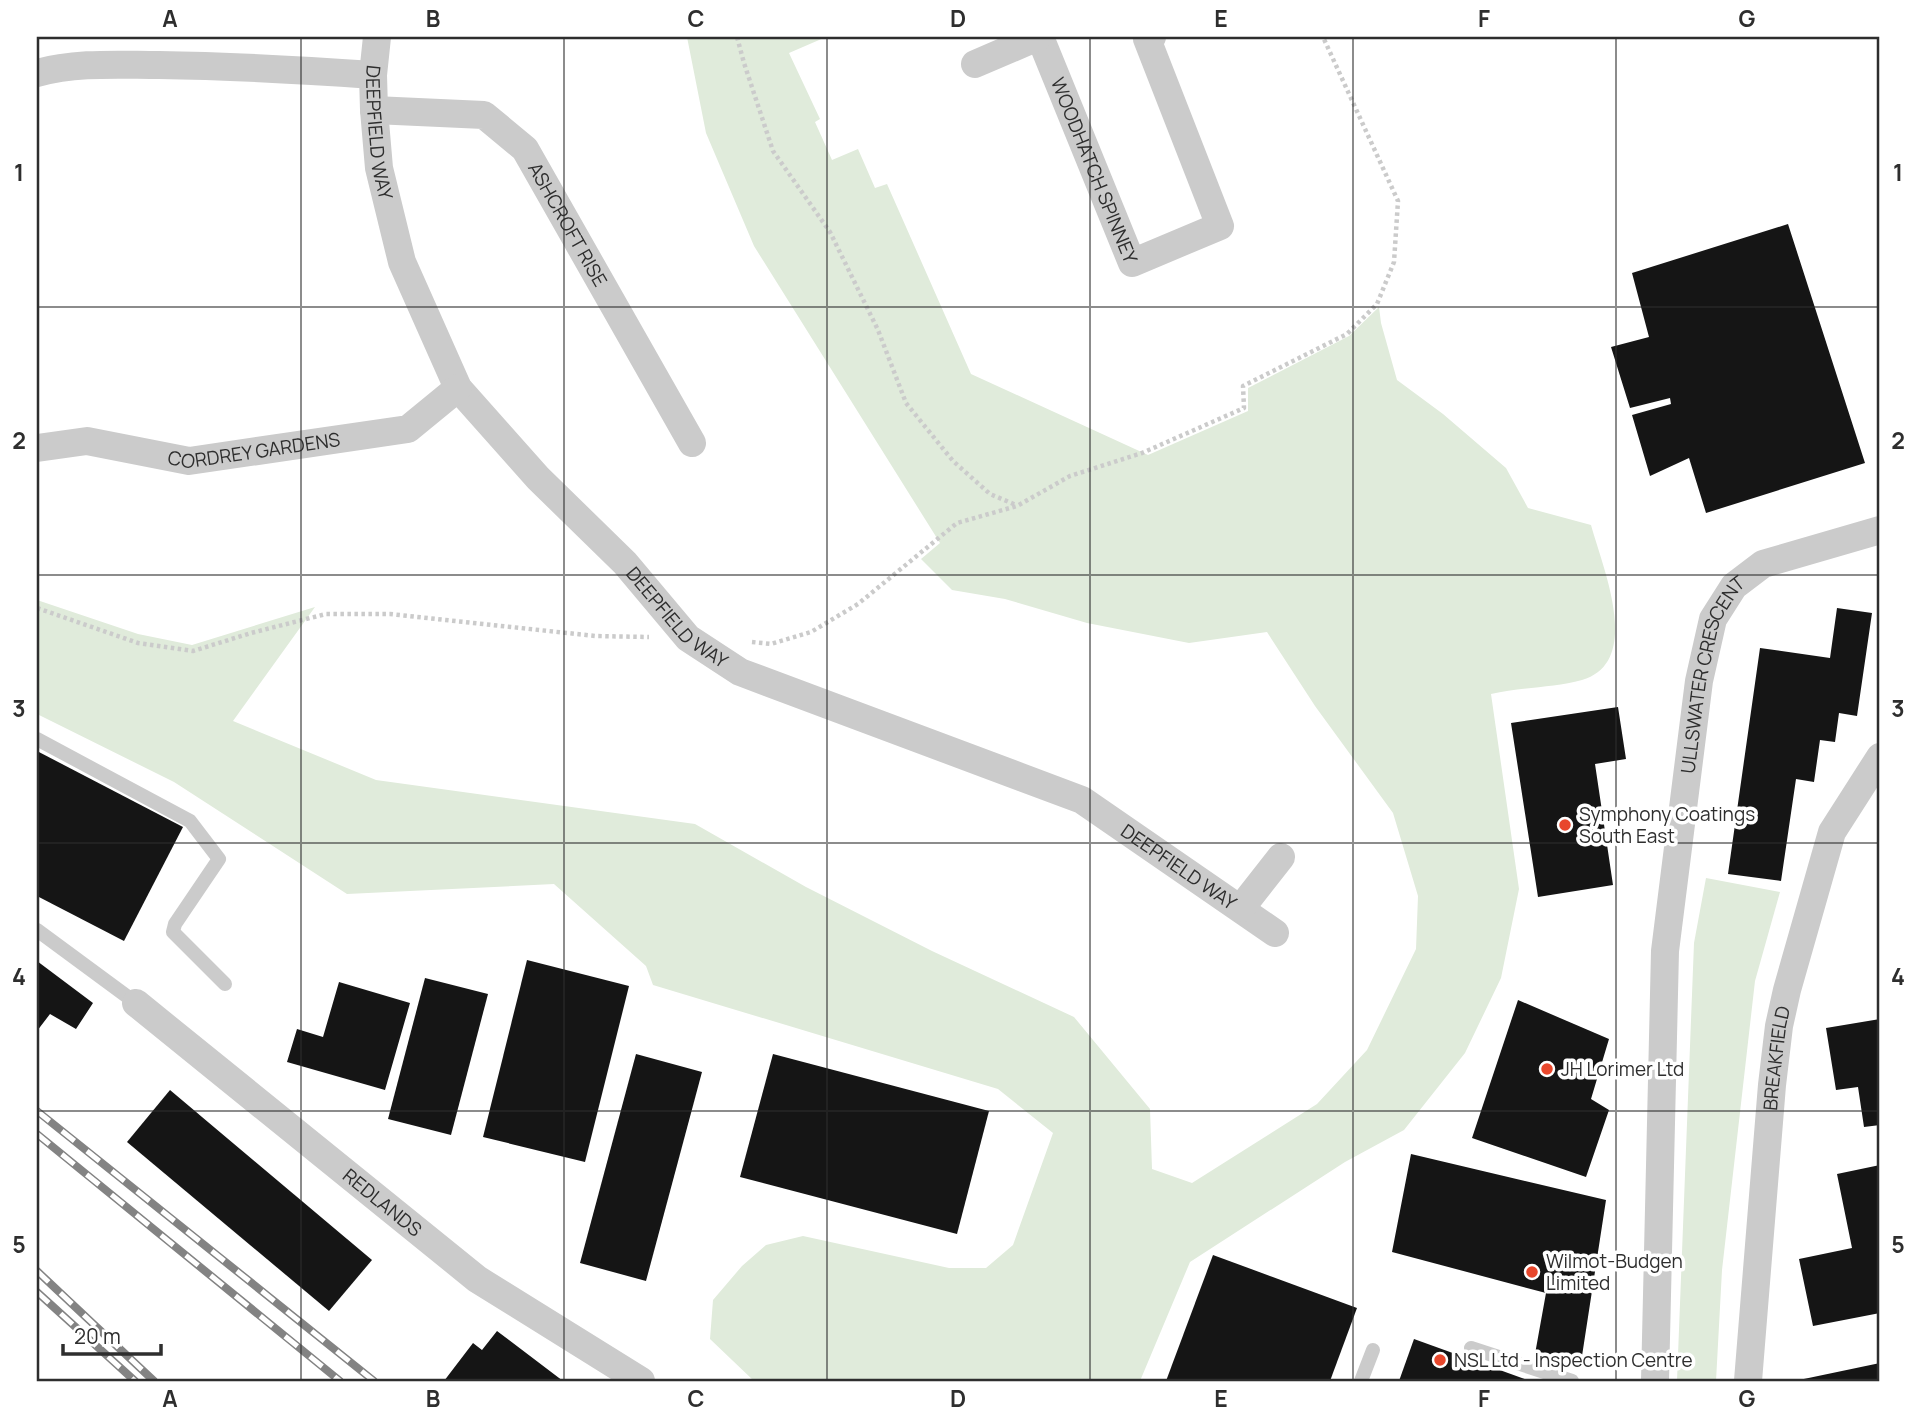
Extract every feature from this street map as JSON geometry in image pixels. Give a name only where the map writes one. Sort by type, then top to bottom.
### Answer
[{"type":"street","name":"DEEPFIELD WAY","points":[[377,37],[373,75],[379,169],[402,262],[457,388],[538,478],[625,563],[688,638],[740,673],[1082,800],[1275,933]]},
{"type":"street","name":"WOODHATCH SPINNEY","points":[[975,64],[1039,37],[1132,263],[1220,226],[1148,37]]},
{"type":"street","points":[[37,73],[65,66],[104,64],[248,66],[373,75]]},
{"type":"street","name":"ASHCROFT RISE","points":[[374,110],[484,115],[525,149],[692,443]]},
{"type":"street","name":"CORDREY GARDENS","points":[[37,448],[87,441],[189,461],[408,429],[457,388]]},
{"type":"street","name":"ULLSWATER CRESCENT","points":[[1655,1381],[1665,951],[1699,681],[1713,619],[1734,586],[1763,564],[1880,530]]},
{"type":"street","name":"BREAKFIELD","points":[[1748,1381],[1772,1085],[1784,1002],[1832,832],[1880,757]]},
{"type":"street","points":[[1241,908],[1281,857]]},
{"type":"street","name":"REDLANDS","points":[[136,1003],[477,1279],[641,1381]]},
{"type":"lane","points":[[37,739],[190,821],[219,859],[173,932],[225,984]]},
{"type":"lane","points":[[37,930],[136,1003]]},
{"type":"lane","points":[[1471,1348],[1572,1381]]},
{"type":"lane","points":[[1361,1381],[1373,1350]]},
{"type":"path","points":[[737,37],[773,151],[830,232],[878,330],[906,403],[953,461],[990,494],[1017,506]]},
{"type":"path","points":[[743,642],[771,644],[811,632],[858,604],[957,523],[1017,506],[1070,476],[1142,453],[1244,408],[1243,386],[1347,334],[1377,304],[1394,262],[1398,201],[1323,37]]},
{"type":"path","points":[[37,608],[138,643],[193,651],[326,614],[390,614],[595,636],[688,638]]},
{"type":"green space","points":[[687,37],[826,37],[789,53],[820,119],[815,122],[832,160],[858,149],[875,188],[887,184],[971,374],[1148,455],[1248,411],[1248,388],[1349,336],[1379,307],[1397,380],[1443,414],[1506,468],[1528,508],[1591,525],[1614,611],[1615,634],[1611,654],[1601,670],[1582,680],[1491,694],[1519,889],[1501,978],[1465,1053],[1404,1130],[1345,1162],[1190,1262],[1140,1381],[754,1381],[710,1339],[713,1300],[742,1266],[766,1245],[803,1236],[949,1268],[986,1268],[1013,1245],[1053,1133],[998,1089],[653,985],[646,966],[554,884],[347,894],[174,782],[37,714],[37,600],[138,634],[192,645],[315,607],[233,721],[376,780],[695,824],[806,887],[932,951],[1074,1017],[1150,1109],[1152,1169],[1192,1183],[1317,1104],[1367,1050],[1416,949],[1418,896],[1393,813],[1315,706],[1267,632],[1189,643],[1087,623],[1005,599],[952,590],[921,559],[940,543],[754,246],[706,133]]},
{"type":"green space","points":[[1706,878],[1780,892],[1755,981],[1722,1270],[1716,1381],[1677,1381],[1694,943]]},
{"type":"building","points":[[1788,224],[1865,463],[1706,513],[1689,458],[1650,476],[1632,415],[1671,404],[1670,398],[1630,408],[1611,347],[1649,337],[1632,273]]},
{"type":"building","points":[[1837,608],[1872,613],[1857,716],[1839,713],[1835,742],[1820,740],[1814,782],[1796,779],[1781,881],[1728,874],[1760,648],[1830,658]]},
{"type":"building","name":"Symphony Coatings South East","points":[[1618,707],[1626,759],[1595,764],[1613,885],[1538,897],[1511,723]]},
{"type":"building","points":[[37,751],[183,827],[124,941],[37,896]]},
{"type":"building","points":[[527,960],[629,986],[585,1162],[483,1137]]},
{"type":"building","points":[[37,961],[93,1003],[76,1029],[50,1014],[37,1031]]},
{"type":"building","points":[[425,978],[488,994],[451,1135],[388,1119]]},
{"type":"building","points":[[339,982],[410,1003],[385,1090],[287,1062],[297,1029],[323,1037]]},
{"type":"building","name":"JH Lorimer Ltd","points":[[1518,1000],[1609,1039],[1591,1099],[1609,1110],[1586,1177],[1472,1138]]},
{"type":"building","points":[[1880,1019],[1880,1125],[1864,1127],[1858,1087],[1836,1090],[1826,1028]]},
{"type":"building","points":[[636,1054],[702,1072],[646,1281],[580,1263]]},
{"type":"building","points":[[773,1054],[989,1111],[957,1234],[740,1177]]},
{"type":"building","points":[[170,1090],[372,1260],[329,1311],[127,1142]]},
{"type":"building","name":"Wilmot-Budgen Limited","points":[[1411,1154],[1606,1200],[1580,1369],[1535,1354],[1546,1293],[1392,1252]]},
{"type":"building","points":[[1880,1165],[1880,1313],[1813,1326],[1799,1259],[1852,1248],[1837,1174]]},
{"type":"building","points":[[1213,1255],[1357,1308],[1330,1381],[1166,1381]]},
{"type":"building","points":[[497,1331],[563,1381],[444,1381],[473,1343],[482,1350]]},
{"type":"building","name":"NSL Ltd - Inspection Centre","points":[[1414,1339],[1530,1381],[1399,1381]]},
{"type":"building","points":[[1880,1363],[1880,1381],[1799,1380]]},
{"type":"railway","points":[[37,1111],[374,1381]]},
{"type":"railway","points":[[37,1134],[340,1381]]},
{"type":"railway","points":[[37,1271],[154,1381]]},
{"type":"railway","points":[[37,1292],[135,1381]]},
{"type":"place","name":"Symphony Coatings South East","points":[[1565,825]]},
{"type":"place","name":"JH Lorimer Ltd","points":[[1547,1069]]},
{"type":"place","name":"Wilmot-Budgen Limited","points":[[1532,1272]]},
{"type":"place","name":"NSL Ltd - Inspection Centre","points":[[1440,1360]]}]
